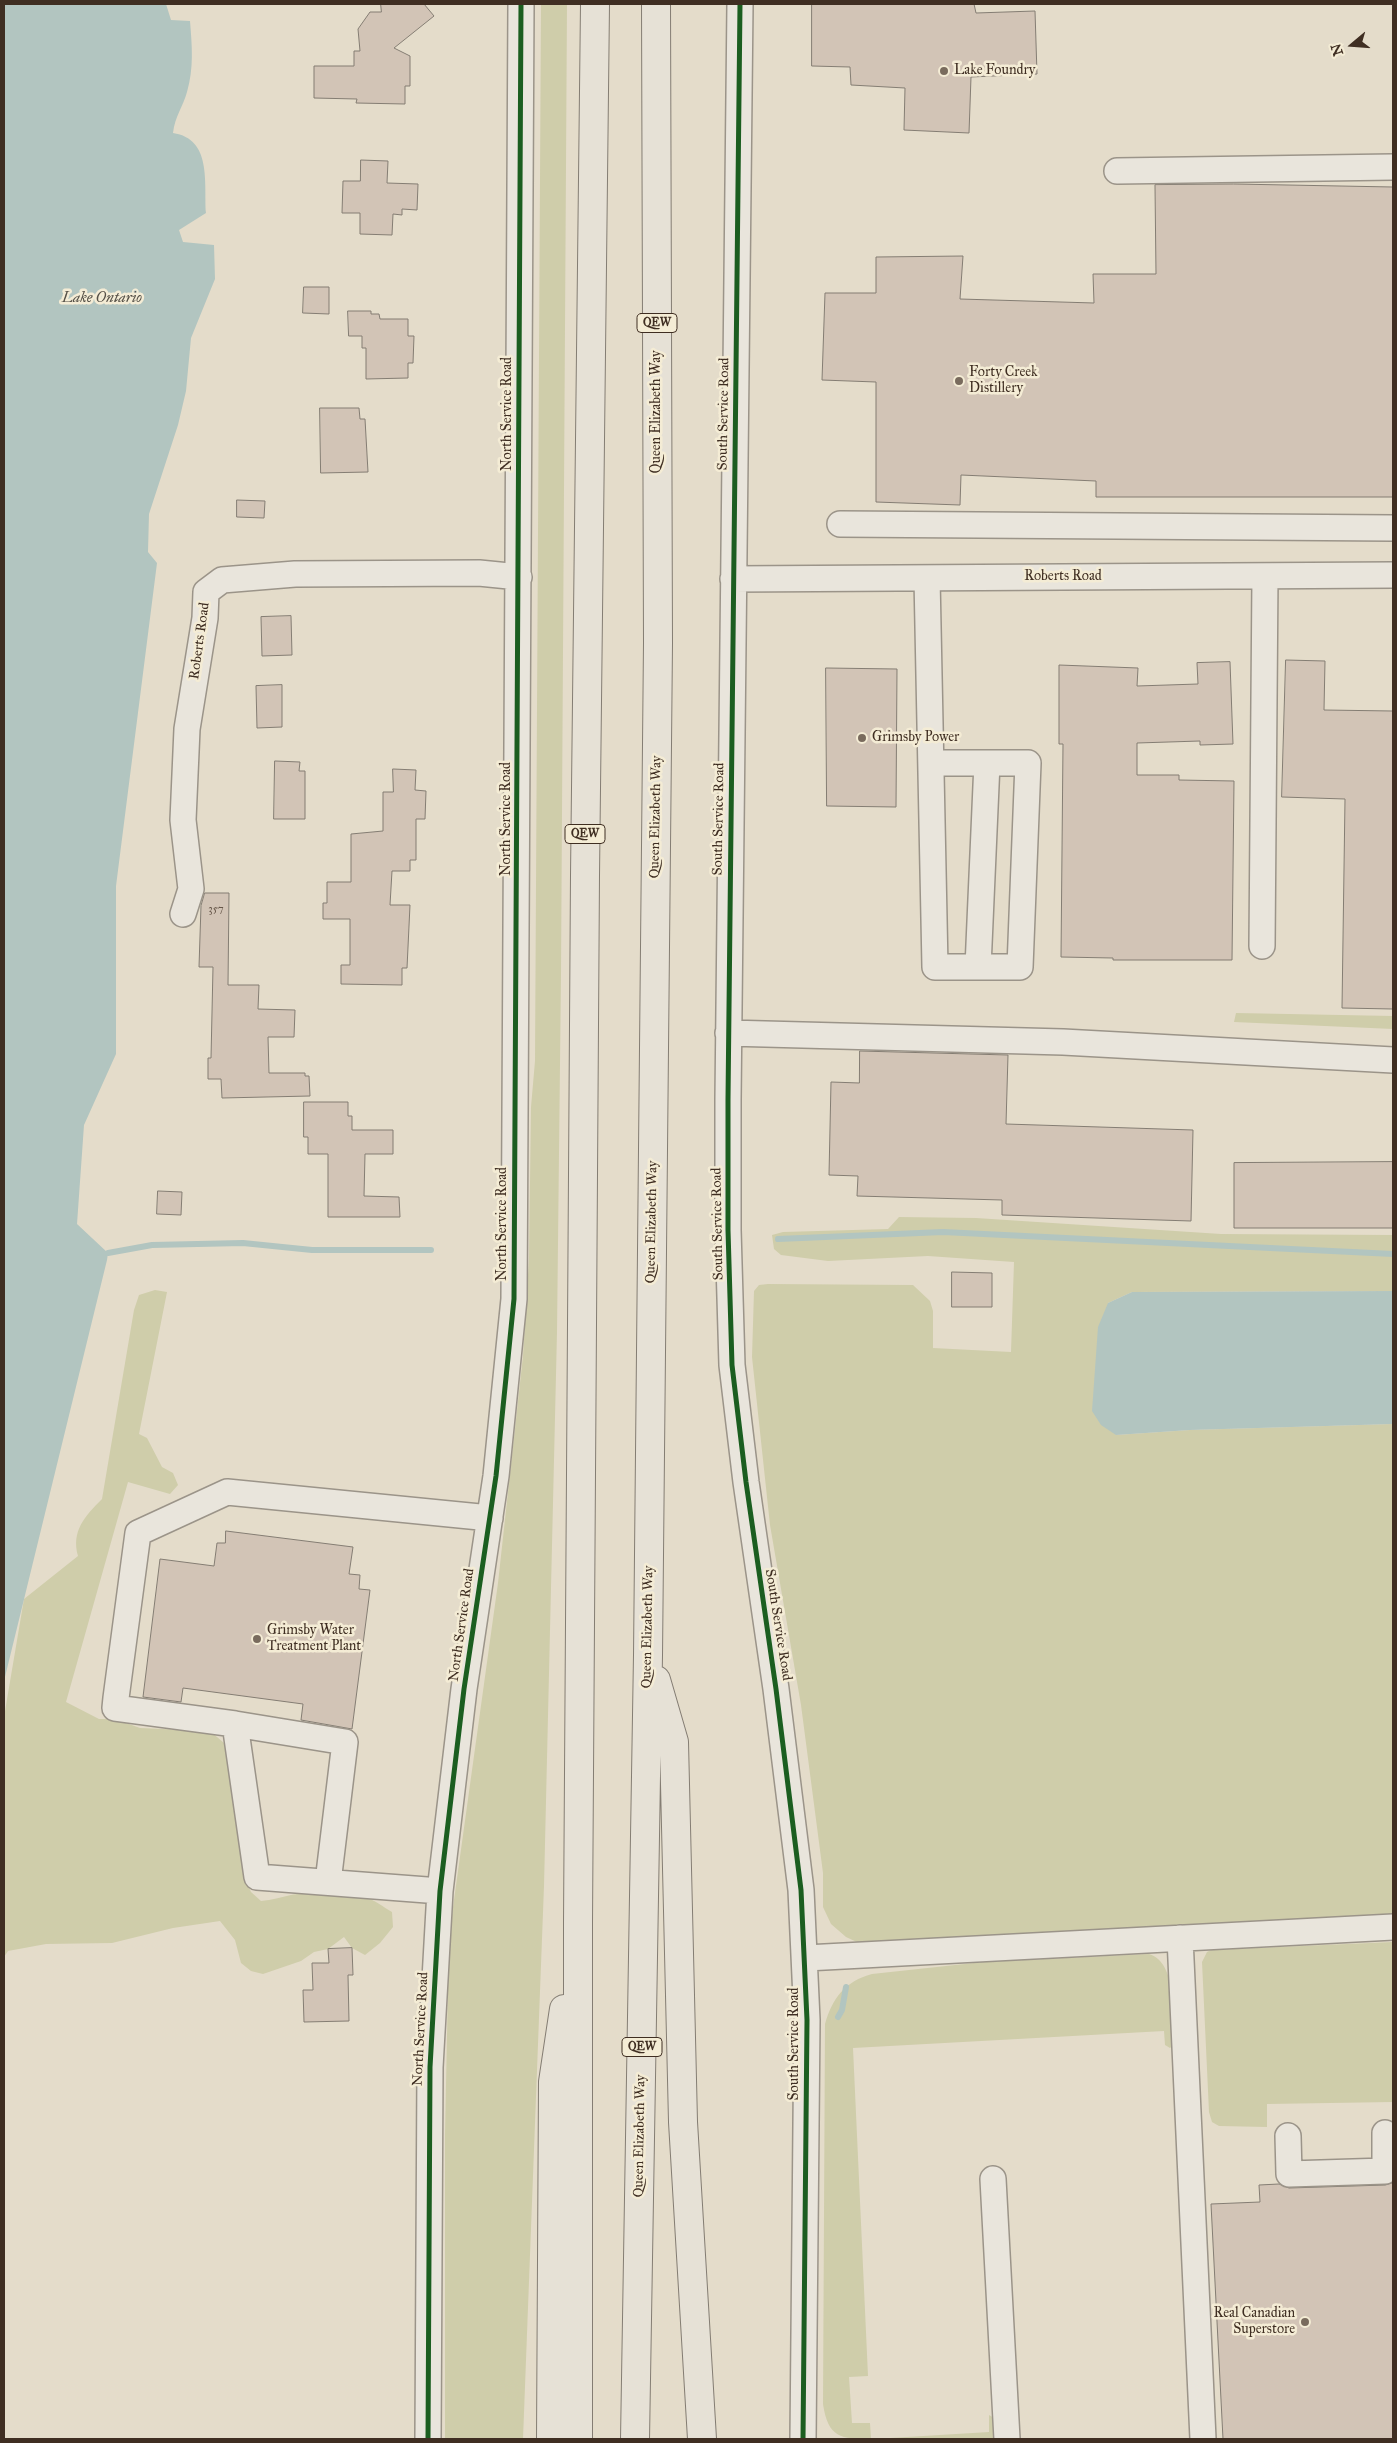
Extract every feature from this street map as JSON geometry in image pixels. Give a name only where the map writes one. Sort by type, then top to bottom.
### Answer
[{"type":"highway","name":"QEW","points":[[578,2439],[578,1921],[585,885],[595,4]]},
{"type":"highway","name":"Queen Elizabeth Way","points":[[635,2439],[648,1655],[658,643],[656,4]]},
{"type":"highway","points":[[648,1655],[674,1742],[683,2122],[702,2439]]},
{"type":"highway","points":[[551,2439],[553,2082],[578,1921]]},
{"type":"street","name":"North Service Road","points":[[428,2439],[430,2067],[440,1891],[464,1689],[490,1518],[514,1299],[521,4]]},
{"type":"street","name":"South Service Road","points":[[740,4],[728,1033],[728,1230],[732,1364],[746,1482],[790,1795],[806,1958],[808,2020],[803,2439]]},
{"type":"street","points":[[1117,171],[1393,167]]},
{"type":"street","points":[[840,524],[1393,528]]},
{"type":"street","name":"Roberts Road","points":[[183,914],[191,888],[183,820],[187,729],[205,618],[206,592],[222,580],[295,574],[479,573],[519,577]]},
{"type":"street","name":"Roberts Road","points":[[734,579],[1393,575]]},
{"type":"street","points":[[1262,946],[1265,576]]},
{"type":"street","points":[[927,578],[935,966],[1020,967],[1028,763],[931,763]]},
{"type":"street","points":[[978,967],[987,763]]},
{"type":"street","points":[[728,1033],[1063,1042],[1393,1060]]},
{"type":"street","points":[[328,1882],[345,1742],[235,1724],[115,1708],[138,1533],[227,1492],[490,1518]]},
{"type":"street","points":[[235,1724],[257,1877],[440,1891]]},
{"type":"street","points":[[806,1958],[1393,1927]]},
{"type":"street","points":[[1180,1938],[1202,2439]]},
{"type":"street","points":[[1288,2136],[1289,2174],[1375,2172],[1385,2171],[1385,2133]]},
{"type":"street","points":[[993,2179],[1007,2439]]},
{"type":"shaded area","points":[[541,4],[567,4],[561,974],[557,1332],[544,1886],[523,2439],[445,2439],[445,2135],[449,1936],[498,1583],[523,1356],[529,1259],[531,1107],[535,1061]]},
{"type":"shaded area","points":[[1236,1013],[1393,1016],[1393,1029],[1234,1022]]},
{"type":"shaded area","points":[[899,1217],[976,1218],[1221,1234],[1393,1235],[1393,1291],[1132,1292],[1108,1303],[1116,1435],[1190,1430],[1393,1424],[1393,1918],[859,1943],[846,1937],[831,1924],[823,1907],[823,1873],[801,1705],[770,1525],[752,1357],[754,1291],[759,1285],[768,1284],[913,1285],[930,1301],[933,1311],[933,1348],[1011,1352],[1014,1262],[928,1256],[828,1261],[781,1255],[774,1249],[772,1235],[783,1232],[888,1229]]},
{"type":"shaded area","points":[[155,1290],[167,1292],[139,1434],[147,1438],[162,1467],[173,1473],[178,1485],[170,1494],[128,1482],[66,1702],[99,1719],[115,1719],[140,1728],[210,1731],[224,1743],[233,1758],[245,1879],[251,1892],[261,1901],[298,1894],[317,1893],[365,1897],[376,1902],[392,1912],[393,1927],[380,1943],[365,1955],[352,1948],[344,1937],[328,1949],[314,1952],[301,1961],[263,1974],[251,1971],[241,1963],[235,1940],[220,1921],[173,1928],[112,1943],[46,1944],[8,1951],[4,1957],[4,1717],[24,1599],[78,1556],[76,1539],[78,1531],[85,1518],[102,1499],[134,1310],[139,1295]]},
{"type":"shaded area","points":[[1393,1942],[1393,2102],[1267,2104],[1267,2127],[1219,2126],[1212,2122],[1209,2112],[1202,1962],[1207,1952],[1211,1950]]},
{"type":"shaded area","points":[[1149,1954],[1159,1960],[1170,1980],[1173,2008],[1173,2046],[1170,2048],[1165,2045],[1164,2031],[853,2048],[868,2376],[849,2377],[852,2423],[870,2423],[871,2439],[844,2437],[838,2434],[828,2424],[823,2404],[825,2024],[836,1999],[854,1981],[872,1974],[983,1962]]},
{"type":"shaded area","points":[[989,2415],[994,2418],[996,2436],[991,2439],[874,2439],[989,2432]]},
{"type":"water","name":"Lake Ontario","points":[[4,4],[166,4],[171,20],[190,21],[191,74],[173,133],[186,137],[200,153],[205,176],[206,213],[179,230],[183,242],[214,245],[215,279],[191,338],[186,391],[178,425],[149,514],[148,552],[157,563],[116,886],[116,1054],[84,1125],[77,1224],[108,1253],[107,1260],[4,1681]]},
{"type":"water","points":[[1393,1291],[1393,1424],[1190,1430],[1116,1435],[1101,1425],[1092,1411],[1098,1327],[1108,1303],[1132,1292]]},
{"type":"building","points":[[381,4],[424,4],[434,16],[394,48],[410,56],[410,86],[405,86],[405,104],[356,103],[357,99],[314,98],[314,66],[354,66],[354,51],[360,51],[358,29],[370,12],[381,12]]},
{"type":"building","name":"Lake Foundry","points":[[812,4],[974,4],[976,13],[1035,11],[1037,74],[971,77],[969,133],[904,130],[905,88],[851,85],[850,67],[812,66]]},
{"type":"building","points":[[361,160],[388,161],[387,183],[418,184],[417,210],[402,209],[402,215],[393,214],[392,235],[360,234],[360,213],[342,213],[343,181],[360,181]]},
{"type":"building","points":[[1234,184],[1393,187],[1393,497],[1096,497],[1096,481],[961,475],[960,505],[876,502],[876,382],[822,380],[825,293],[876,293],[876,257],[963,256],[960,299],[1094,303],[1093,274],[1156,274],[1155,185]]},
{"type":"building","points":[[304,287],[329,287],[329,314],[303,313]]},
{"type":"building","points":[[348,311],[371,311],[371,314],[379,314],[380,319],[408,319],[408,336],[414,336],[413,363],[408,363],[408,378],[366,379],[366,348],[362,348],[362,336],[349,336]]},
{"type":"building","points":[[320,408],[359,408],[360,419],[365,419],[368,472],[321,473]]},
{"type":"building","points":[[237,500],[265,501],[264,518],[237,517]]},
{"type":"building","points":[[291,616],[292,655],[262,656],[261,617]]},
{"type":"building","points":[[1286,660],[1325,661],[1324,710],[1393,711],[1393,1009],[1342,1008],[1345,799],[1282,797]]},
{"type":"building","points":[[1230,662],[1233,744],[1200,745],[1200,741],[1137,743],[1137,775],[1179,775],[1179,780],[1234,781],[1232,960],[1113,960],[1113,958],[1061,957],[1063,744],[1059,744],[1059,665],[1138,668],[1137,686],[1198,684],[1197,663]]},
{"type":"building","name":"Grimsby Power","points":[[826,668],[897,669],[896,807],[827,806]]},
{"type":"building","points":[[282,685],[282,727],[257,728],[256,686]]},
{"type":"building","points":[[275,761],[300,762],[299,771],[305,771],[305,819],[274,819]]},
{"type":"building","points":[[393,769],[416,770],[415,790],[426,791],[425,819],[416,819],[416,860],[410,860],[410,871],[392,871],[390,905],[410,905],[407,968],[402,968],[402,985],[341,984],[341,965],[350,965],[350,919],[323,919],[323,903],[327,903],[327,882],[351,882],[351,834],[383,831],[383,792],[393,792]]},
{"type":"building","points":[[205,893],[229,893],[228,985],[259,985],[258,1009],[295,1010],[294,1037],[268,1037],[269,1073],[305,1073],[305,1076],[309,1076],[310,1096],[222,1098],[221,1079],[208,1079],[208,1058],[211,1058],[213,967],[199,967],[201,906]]},
{"type":"building","points":[[860,1051],[1008,1055],[1006,1124],[1193,1130],[1191,1221],[1002,1215],[1002,1200],[857,1196],[858,1176],[829,1175],[831,1082],[859,1083]]},
{"type":"building","points":[[304,1102],[348,1102],[348,1116],[352,1116],[352,1130],[393,1130],[393,1154],[365,1154],[364,1196],[399,1197],[400,1217],[328,1217],[328,1154],[308,1154],[308,1137],[304,1137]]},
{"type":"building","points":[[1393,1162],[1393,1228],[1234,1228],[1234,1163]]},
{"type":"building","points":[[158,1191],[182,1192],[181,1215],[157,1214]]},
{"type":"building","points":[[952,1272],[992,1273],[992,1307],[952,1307]]},
{"type":"building","name":"Grimsby Water Treatment Plant","points":[[226,1531],[353,1547],[349,1574],[360,1575],[359,1589],[370,1590],[352,1729],[301,1720],[303,1704],[183,1688],[181,1702],[143,1697],[160,1559],[214,1566],[217,1543],[225,1543]]},
{"type":"building","points":[[352,1948],[353,1975],[348,1975],[349,2021],[304,2022],[303,1990],[313,1990],[312,1963],[329,1963],[328,1949]]},
{"type":"building","name":"Real Canadian Superstore","points":[[1393,2183],[1393,2439],[1223,2439],[1211,2204],[1260,2202],[1259,2185],[1279,2184],[1289,2188],[1385,2185]]},
{"type":"waterway","points":[[778,1239],[943,1232],[1393,1254]]},
{"type":"waterway","points":[[108,1253],[152,1245],[243,1243],[312,1250],[431,1250]]},
{"type":"waterway","points":[[838,2017],[842,2010],[846,1987]]},
{"type":"cycle path","points":[[428,2439],[430,2067],[440,1891],[464,1689],[496,1476],[514,1299],[521,4]]},
{"type":"cycle path","points":[[740,4],[728,1230],[732,1365],[801,1890],[807,2020],[803,2439]]},
{"type":"place","name":"Lake Foundry","points":[[944,71]]},
{"type":"place","name":"Forty Creek Distillery","points":[[959,381]]},
{"type":"place","name":"Grimsby Power","points":[[862,738]]},
{"type":"place","name":"Grimsby Water Treatment Plant","points":[[257,1639]]},
{"type":"place","name":"Real Canadian Superstore","points":[[1305,2322]]}]
